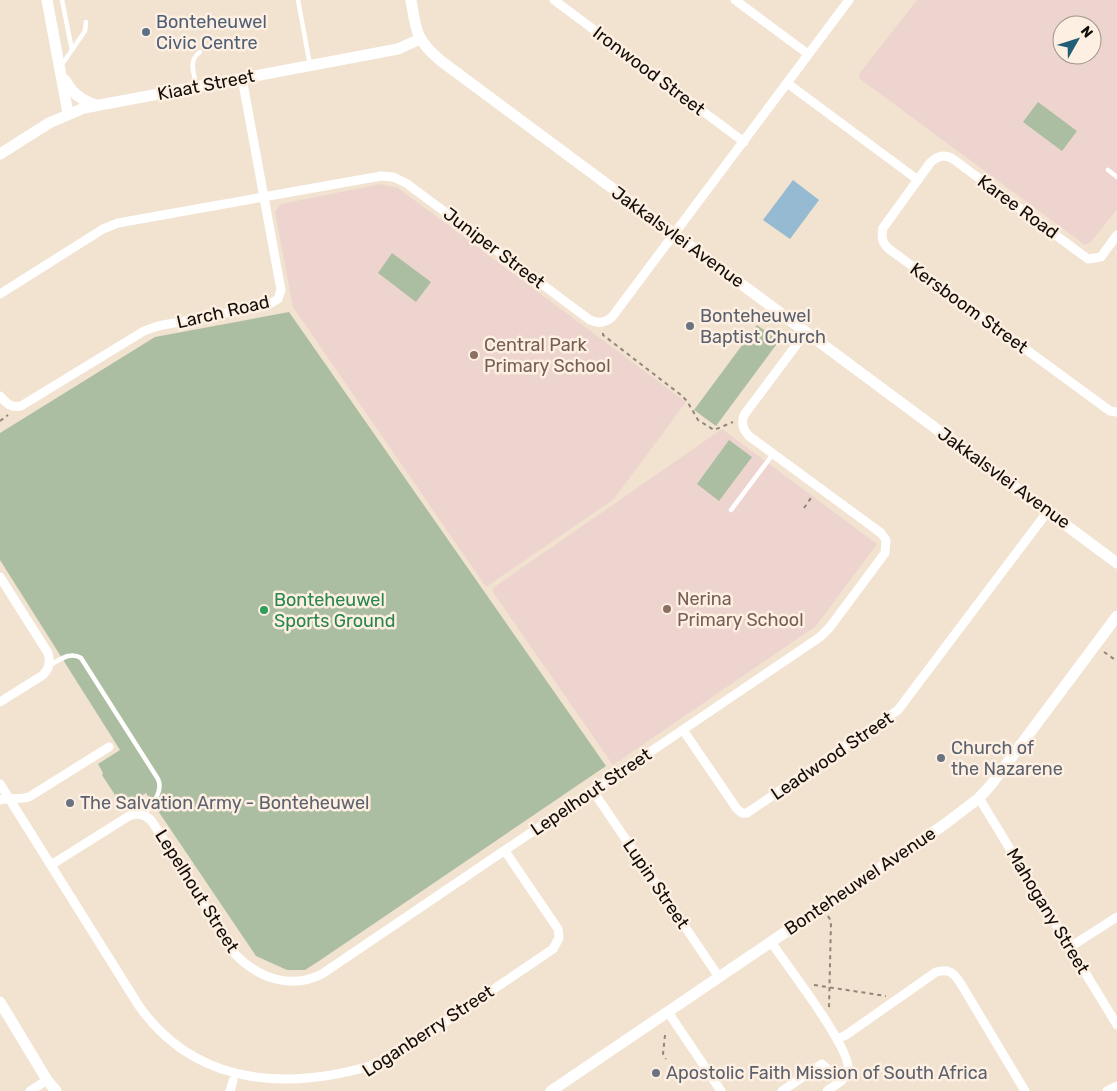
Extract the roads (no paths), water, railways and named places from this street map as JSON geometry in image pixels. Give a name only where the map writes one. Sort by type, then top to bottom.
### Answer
[{"type":"street","points":[[47,0],[68,113]]},
{"type":"street","name":"Jakkalsvlei Avenue","points":[[411,0],[420,39],[425,47],[441,61],[1117,563]]},
{"type":"street","name":"Ironwood Street","points":[[554,0],[744,142]]},
{"type":"street","points":[[735,0],[808,54]]},
{"type":"street","points":[[675,234],[849,0]]},
{"type":"street","name":"Kiaat Street","points":[[0,154],[68,113],[96,105],[398,49],[420,39]]},
{"type":"street","points":[[61,71],[74,94],[86,102],[96,105]]},
{"type":"street","name":"Larch Road","points":[[0,396],[7,404],[15,407],[22,406],[144,331],[158,326],[276,302],[281,290],[242,78]]},
{"type":"street","points":[[787,83],[918,180]]},
{"type":"street","name":"Karee Road","points":[[918,180],[933,160],[942,156],[950,157],[1088,259],[1101,256],[1117,235]]},
{"type":"street","name":"Juniper Street","points":[[0,294],[110,226],[375,176],[399,179],[412,186],[590,320],[602,323],[612,317],[675,234]]},
{"type":"street","name":"Kersboom Street","points":[[918,180],[883,228],[882,238],[886,246],[1110,411],[1117,412]]},
{"type":"street","name":"Lepelhout Street","points":[[51,865],[129,816],[144,815],[154,823],[235,954],[250,968],[262,975],[290,983],[307,981],[322,974],[505,851],[823,634],[885,553],[886,540],[881,533],[746,433],[742,420],[746,411],[806,332]]},
{"type":"street","name":"Leadwood Street","points":[[683,730],[737,809],[742,813],[748,813],[898,710],[1048,511]]},
{"type":"street","points":[[0,577],[48,654],[49,665],[43,675],[0,702]]},
{"type":"street","name":"Bonteheuwel Avenue","points":[[551,1091],[945,824],[979,798],[1000,773],[1117,616]]},
{"type":"street","points":[[4,799],[29,797],[109,747]]},
{"type":"street","points":[[0,784],[4,799],[51,865],[139,1006],[158,1030],[180,1052],[208,1071],[237,1082],[230,1091]]},
{"type":"street","name":"Lupin Street","points":[[593,791],[719,977]]},
{"type":"street","name":"Mahogany Street","points":[[979,798],[1117,1025]]},
{"type":"street","name":"Loganberry Street","points":[[348,1081],[376,1068],[556,946],[559,938],[558,929],[505,851]]},
{"type":"street","points":[[1070,947],[1117,917]]},
{"type":"street","points":[[771,942],[837,1039],[848,1065],[847,1073],[841,1081],[827,1091]]},
{"type":"street","points":[[837,1039],[846,1035],[936,972],[950,970],[1026,1091]]},
{"type":"street","points":[[0,1002],[47,1080],[56,1091]]},
{"type":"street","points":[[668,1012],[721,1091]]},
{"type":"street","points":[[782,1091],[822,1064],[841,1081]]},
{"type":"street","points":[[30,1091],[47,1080]]},
{"type":"street","points":[[1107,1091],[1117,1086]]},
{"type":"lane","points":[[62,0],[72,50]]},
{"type":"lane","points":[[298,0],[310,65]]},
{"type":"lane","points":[[61,71],[85,31],[86,22]]},
{"type":"lane","points":[[197,86],[192,64],[194,58],[200,52]]},
{"type":"lane","points":[[1108,170],[1117,177]]},
{"type":"lane","points":[[732,510],[773,454]]},
{"type":"lane","points":[[49,665],[72,655],[79,656],[83,661],[160,784],[159,792],[144,815]]},
{"type":"water","points":[[793,180],[819,200],[790,239],[763,220]]},
{"type":"place","name":"Bonteheuwel Civic Centre","points":[[146,32]]},
{"type":"place","name":"Bonteheuwel Baptist Church","points":[[690,326]]},
{"type":"place","name":"Central Park Primary School","points":[[474,355]]},
{"type":"place","name":"Nerina Primary School","points":[[667,609]]},
{"type":"place","name":"Bonteheuwel Sports Ground","points":[[264,610]]},
{"type":"place","name":"Church of the Nazarene","points":[[941,758]]},
{"type":"place","name":"The Salvation Army - Bonteheuwel","points":[[70,803]]},
{"type":"place","name":"Apostolic Faith Mission of South Africa","points":[[656,1073]]}]
